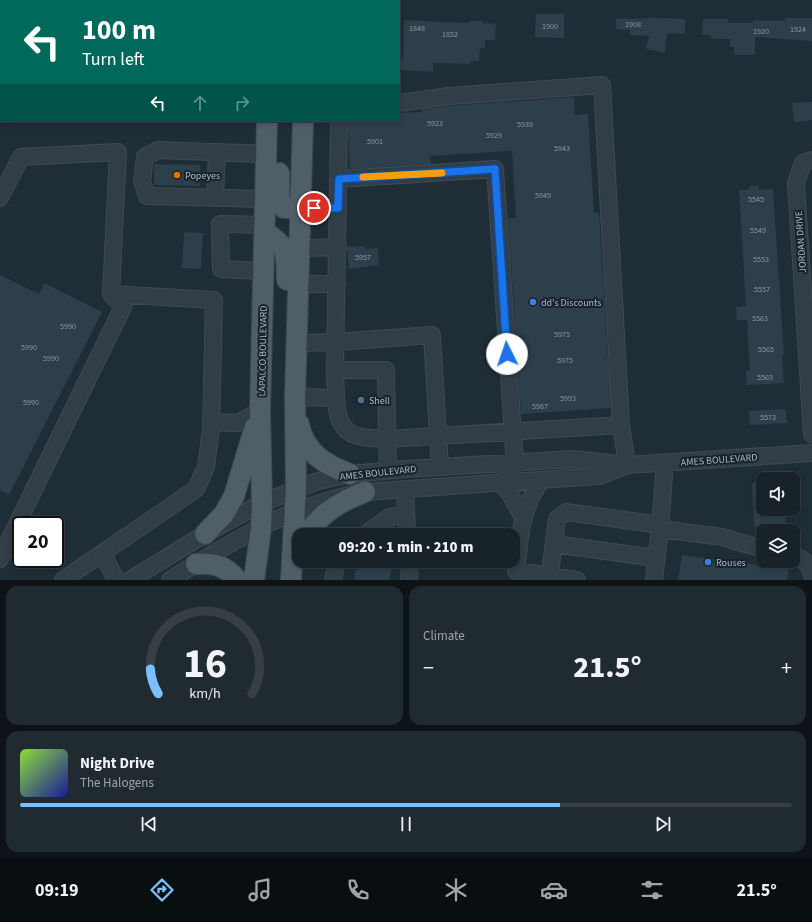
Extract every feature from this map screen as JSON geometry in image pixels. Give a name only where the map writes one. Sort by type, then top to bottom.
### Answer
[{"type":"main road","name":"LAPALCO BOULEVARD","points":[[254,580],[261,528],[262,503],[260,412],[267,122]]},
{"type":"main road","points":[[278,122],[280,134],[279,203],[284,208],[301,208]]},
{"type":"main road","points":[[292,580],[296,488],[295,397],[303,122]]},
{"type":"main road","points":[[264,228],[283,245],[286,254],[288,314],[297,343]]},
{"type":"main road","points":[[295,397],[300,430],[312,452],[327,465],[350,474]]},
{"type":"main road","points":[[205,534],[224,514],[234,496],[260,412]]},
{"type":"main road","points":[[312,528],[316,522],[333,506],[365,492]]},
{"type":"main road","points":[[196,564],[211,563],[218,565],[225,568],[237,580]]},
{"type":"main road","points":[[292,580],[296,568]]},
{"type":"street","points":[[400,104],[449,96],[602,85],[621,425],[627,466]]},
{"type":"street","points":[[339,122],[335,370],[338,418],[346,431],[359,437],[387,439],[512,430],[621,425]]},
{"type":"street","points":[[265,199],[147,196],[142,182],[145,157],[158,150],[266,154]]},
{"type":"street","points":[[0,198],[21,157],[118,152],[111,294],[123,307],[0,559]]},
{"type":"street","points":[[207,198],[210,152]]},
{"type":"street","name":"JORDAN DRIVE","points":[[812,160],[804,163],[799,170],[796,183],[808,301],[812,434]]},
{"type":"street","points":[[339,179],[495,169],[515,462],[514,471],[501,483],[510,494],[523,517]]},
{"type":"street","points":[[301,208],[338,208]]},
{"type":"street","points":[[263,271],[221,269],[220,224],[264,228]]},
{"type":"street","points":[[300,248],[338,247]]},
{"type":"street","points":[[299,284],[337,284]]},
{"type":"street","points":[[63,580],[196,489],[206,467],[211,422],[214,300],[111,294]]},
{"type":"street","points":[[297,343],[336,342],[432,335],[440,467]]},
{"type":"street","points":[[335,370],[386,370],[388,470]]},
{"type":"street","points":[[295,397],[336,398]]},
{"type":"street","points":[[211,422],[238,423],[260,412]]},
{"type":"street","name":"AMES BOULEVARD","points":[[130,580],[205,534],[262,503],[296,488],[318,481],[350,474],[388,470],[573,459],[627,466],[812,453]]},
{"type":"street","points":[[654,580],[661,527],[664,463]]},
{"type":"street","name":"AMES BOULEVARD","points":[[170,580],[218,550],[295,510],[337,497],[365,492],[599,476],[627,466]]},
{"type":"street","points":[[541,481],[533,492],[523,517],[516,576],[577,580]]},
{"type":"street","points":[[405,489],[407,528]]},
{"type":"street","points":[[549,578],[557,519],[566,512],[722,537],[756,547]]},
{"type":"street","points":[[374,528],[388,518],[406,513]]},
{"type":"street","points":[[554,544],[656,558]]},
{"type":"street","points":[[103,554],[116,580]]},
{"type":"street","points":[[800,558],[810,566],[812,575]]},
{"type":"street","points":[[333,580],[336,568]]},
{"type":"street","points":[[409,580],[410,568]]},
{"type":"building","points":[[536,14],[564,14],[564,38],[535,37]]},
{"type":"building","points":[[785,18],[812,18],[812,41],[755,37],[755,55],[734,55],[734,47],[730,47],[730,39],[717,39],[711,38],[711,35],[702,35],[703,19],[728,19],[728,23],[753,23],[753,20],[785,21]]},
{"type":"building","points":[[616,19],[685,19],[685,34],[667,33],[665,53],[646,49],[649,36],[630,35],[630,30],[616,29]]},
{"type":"building","points":[[404,20],[469,23],[469,21],[483,21],[483,23],[496,24],[495,40],[485,40],[485,48],[480,48],[479,61],[470,61],[470,64],[433,63],[433,72],[400,70],[400,59],[403,59]]},
{"type":"building","points":[[574,97],[575,115],[588,114],[594,213],[599,213],[611,408],[521,414],[508,218],[516,218],[512,151],[430,156],[431,164],[350,169],[348,122],[400,122],[400,113],[422,112],[422,109]]},
{"type":"building","points":[[812,102],[812,120],[794,122],[792,103]]},
{"type":"building","name":"Popeyes","points":[[154,164],[200,165],[200,186],[154,185]]},
{"type":"building","points":[[758,185],[759,190],[773,189],[784,355],[782,355],[784,383],[747,385],[746,371],[750,370],[747,320],[737,320],[736,307],[746,306],[739,190],[749,189],[749,186]]},
{"type":"building","points":[[184,232],[203,233],[201,269],[182,268]]},
{"type":"building","points":[[365,246],[365,249],[378,248],[379,265],[349,269],[347,247]]},
{"type":"building","points":[[0,275],[39,294],[44,283],[102,312],[9,495],[0,490]]},
{"type":"building","points":[[786,409],[787,423],[750,425],[749,411]]},
{"type":"building","points":[[752,483],[756,483],[756,516],[785,516],[786,524],[756,524],[756,527],[754,527]]},
{"type":"building","name":"Rouses","points":[[682,555],[756,565],[756,568],[789,569],[787,580],[678,580]]},
{"type":"building","points":[[356,568],[391,568],[390,580],[354,580]]},
{"type":"slow traffic","points":[[363,177],[442,173]]},
{"type":"place","name":"Popeyes","points":[[177,175]]},
{"type":"place","name":"dd's Discounts","points":[[533,302]]},
{"type":"place","name":"Shell","points":[[361,400]]},
{"type":"place","name":"Rouses","points":[[708,562]]},
{"type":"route","points":[[314,208],[338,208],[339,179],[495,169],[507,354]]}]
